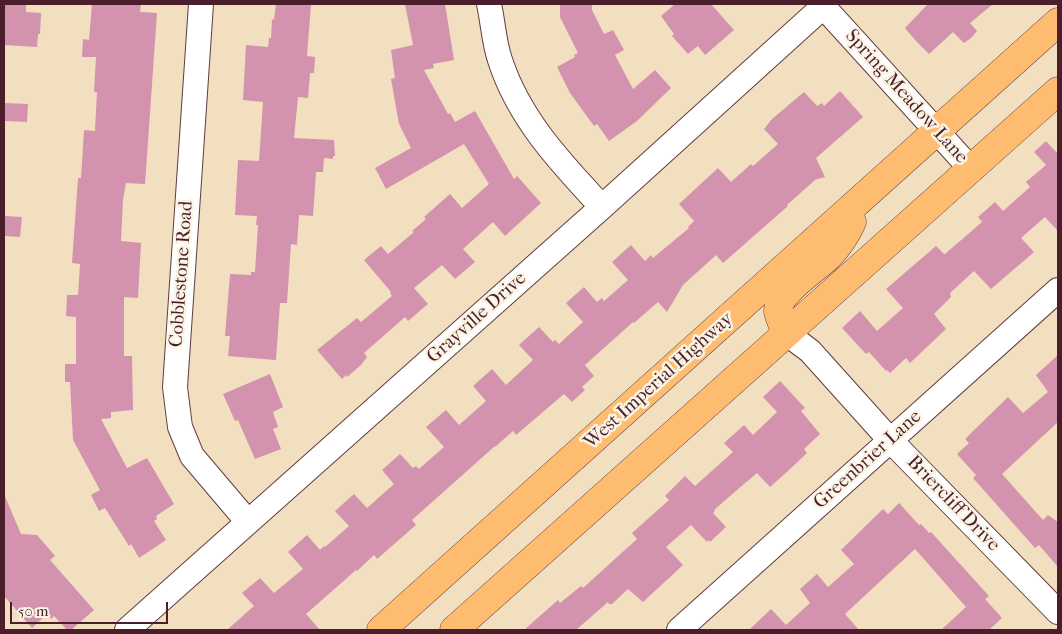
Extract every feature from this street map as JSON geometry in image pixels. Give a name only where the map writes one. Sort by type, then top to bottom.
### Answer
[{"type":"main road","name":"West Imperial Highway","points":[[381,630],[938,132],[1058,22]]},
{"type":"main road","points":[[454,630],[1058,91]]},
{"type":"main road","points":[[786,333],[778,310],[782,298],[828,256],[845,236],[862,200]]},
{"type":"street","name":"Cobblestone Road","points":[[201,4],[175,387],[180,427],[192,456],[248,522]]},
{"type":"street","points":[[489,4],[500,60],[518,104],[549,149],[602,207]]},
{"type":"street","name":"Grayville Drive","points":[[127,630],[602,207],[824,4]]},
{"type":"street","name":"Spring Meadow Lane","points":[[824,4],[971,169]]},
{"type":"street","name":"Greenbrier Lane","points":[[679,630],[1058,290]]},
{"type":"street","name":"Briercliff Drive","points":[[786,333],[810,351],[890,440],[1058,612]]},
{"type":"building","points":[[4,4],[26,4],[26,12],[41,13],[37,47],[4,45]]},
{"type":"building","points":[[92,4],[141,4],[140,12],[157,13],[145,184],[126,183],[123,200],[121,241],[141,243],[138,298],[124,297],[124,356],[132,356],[133,410],[111,412],[111,418],[101,419],[127,468],[147,458],[174,504],[156,516],[157,519],[154,521],[166,540],[139,558],[131,544],[129,546],[105,508],[99,511],[91,495],[100,490],[73,440],[70,382],[65,382],[65,364],[76,364],[76,317],[66,316],[67,295],[78,295],[80,264],[72,263],[78,178],[81,178],[84,130],[95,131],[97,92],[94,92],[96,57],[82,57],[83,39],[89,40]]},
{"type":"building","points":[[276,4],[311,4],[307,56],[315,57],[314,73],[310,73],[308,98],[298,97],[294,138],[334,140],[335,156],[333,156],[333,159],[324,158],[323,172],[316,172],[313,216],[299,215],[297,245],[291,244],[287,303],[280,303],[276,360],[228,356],[230,336],[225,336],[230,274],[251,275],[251,272],[255,272],[257,216],[235,215],[238,160],[259,161],[263,102],[243,100],[246,45],[268,47]]},
{"type":"building","points":[[405,4],[445,4],[454,60],[433,64],[434,68],[424,70],[448,114],[450,113],[455,122],[475,111],[514,179],[517,176],[541,203],[505,236],[493,222],[463,249],[475,262],[455,279],[442,265],[414,288],[428,304],[408,321],[405,317],[364,353],[367,357],[361,365],[342,379],[317,350],[357,318],[361,322],[392,296],[391,292],[364,260],[381,246],[388,254],[414,232],[412,231],[426,219],[424,217],[450,194],[462,208],[489,184],[464,144],[386,189],[375,168],[411,148],[399,124],[391,79],[395,78],[391,50],[413,45]]},
{"type":"building","points":[[560,4],[592,4],[592,10],[604,34],[613,30],[624,50],[615,55],[633,89],[655,70],[671,88],[637,121],[609,141],[597,124],[594,126],[570,93],[557,67],[575,57],[574,55],[578,53],[560,17]]},
{"type":"building","points":[[675,4],[711,4],[734,30],[705,55],[698,46],[688,54],[672,36],[674,34],[661,16]]},
{"type":"building","points":[[928,4],[993,4],[970,23],[977,31],[971,38],[964,43],[953,32],[929,54],[905,28]]},
{"type":"building","points":[[840,91],[863,117],[816,158],[825,177],[815,180],[723,263],[716,255],[683,285],[667,312],[658,302],[633,322],[585,365],[594,376],[582,387],[585,390],[572,402],[564,394],[516,435],[513,431],[412,520],[416,525],[377,559],[374,555],[306,614],[320,630],[227,630],[254,606],[242,593],[260,578],[274,593],[303,569],[288,552],[307,535],[320,550],[349,526],[335,511],[354,494],[367,508],[394,484],[382,470],[400,454],[413,468],[416,466],[419,469],[444,447],[426,427],[446,410],[459,425],[486,401],[473,386],[492,369],[506,385],[533,360],[519,345],[539,327],[553,342],[555,340],[559,344],[583,322],[566,303],[584,287],[597,302],[602,298],[604,301],[628,280],[612,262],[631,245],[645,261],[651,255],[653,258],[689,228],[694,221],[679,204],[718,168],[731,182],[778,144],[764,129],[772,119],[804,92],[817,106],[822,103],[824,106]]},
{"type":"building","points":[[4,103],[28,104],[27,122],[4,121]]},
{"type":"building","points":[[1046,141],[1058,154],[1058,231],[1045,217],[1021,238],[1034,252],[991,289],[974,271],[950,293],[951,297],[934,314],[946,329],[910,363],[906,358],[890,373],[886,371],[869,352],[866,354],[842,328],[860,311],[877,331],[903,308],[886,289],[936,246],[945,254],[982,222],[978,217],[995,202],[1003,211],[1030,187],[1026,182],[1046,165],[1034,152]]},
{"type":"building","points":[[4,216],[22,217],[20,237],[4,236]]},
{"type":"building","points":[[1058,355],[1058,422],[1002,474],[1043,520],[1048,515],[1058,522],[1058,567],[1039,545],[1035,548],[973,478],[976,475],[957,454],[969,443],[965,439],[1008,397],[1023,413],[1048,392],[1036,375]]},
{"type":"building","points":[[270,374],[283,407],[273,412],[278,427],[273,429],[281,449],[255,459],[238,420],[235,421],[223,394]]},
{"type":"building","points":[[780,381],[805,408],[801,411],[820,434],[804,449],[807,453],[770,487],[757,473],[714,510],[713,513],[726,527],[710,542],[709,540],[707,542],[691,525],[666,547],[683,565],[643,602],[628,589],[612,604],[608,602],[576,630],[524,630],[558,600],[560,603],[581,586],[583,588],[637,539],[632,533],[669,500],[665,496],[685,476],[695,486],[733,452],[724,443],[744,425],[753,435],[777,412],[763,397]]},
{"type":"building","points":[[4,494],[21,534],[37,535],[55,556],[50,560],[94,610],[71,630],[67,630],[54,616],[51,619],[47,614],[32,628],[4,596]]},
{"type":"building","points":[[899,503],[919,525],[921,524],[929,533],[931,532],[989,596],[985,599],[1002,618],[989,630],[941,630],[966,607],[915,549],[845,614],[859,630],[749,630],[771,609],[786,625],[810,603],[800,589],[817,574],[828,587],[854,564],[841,550],[883,509],[888,514]]}]
